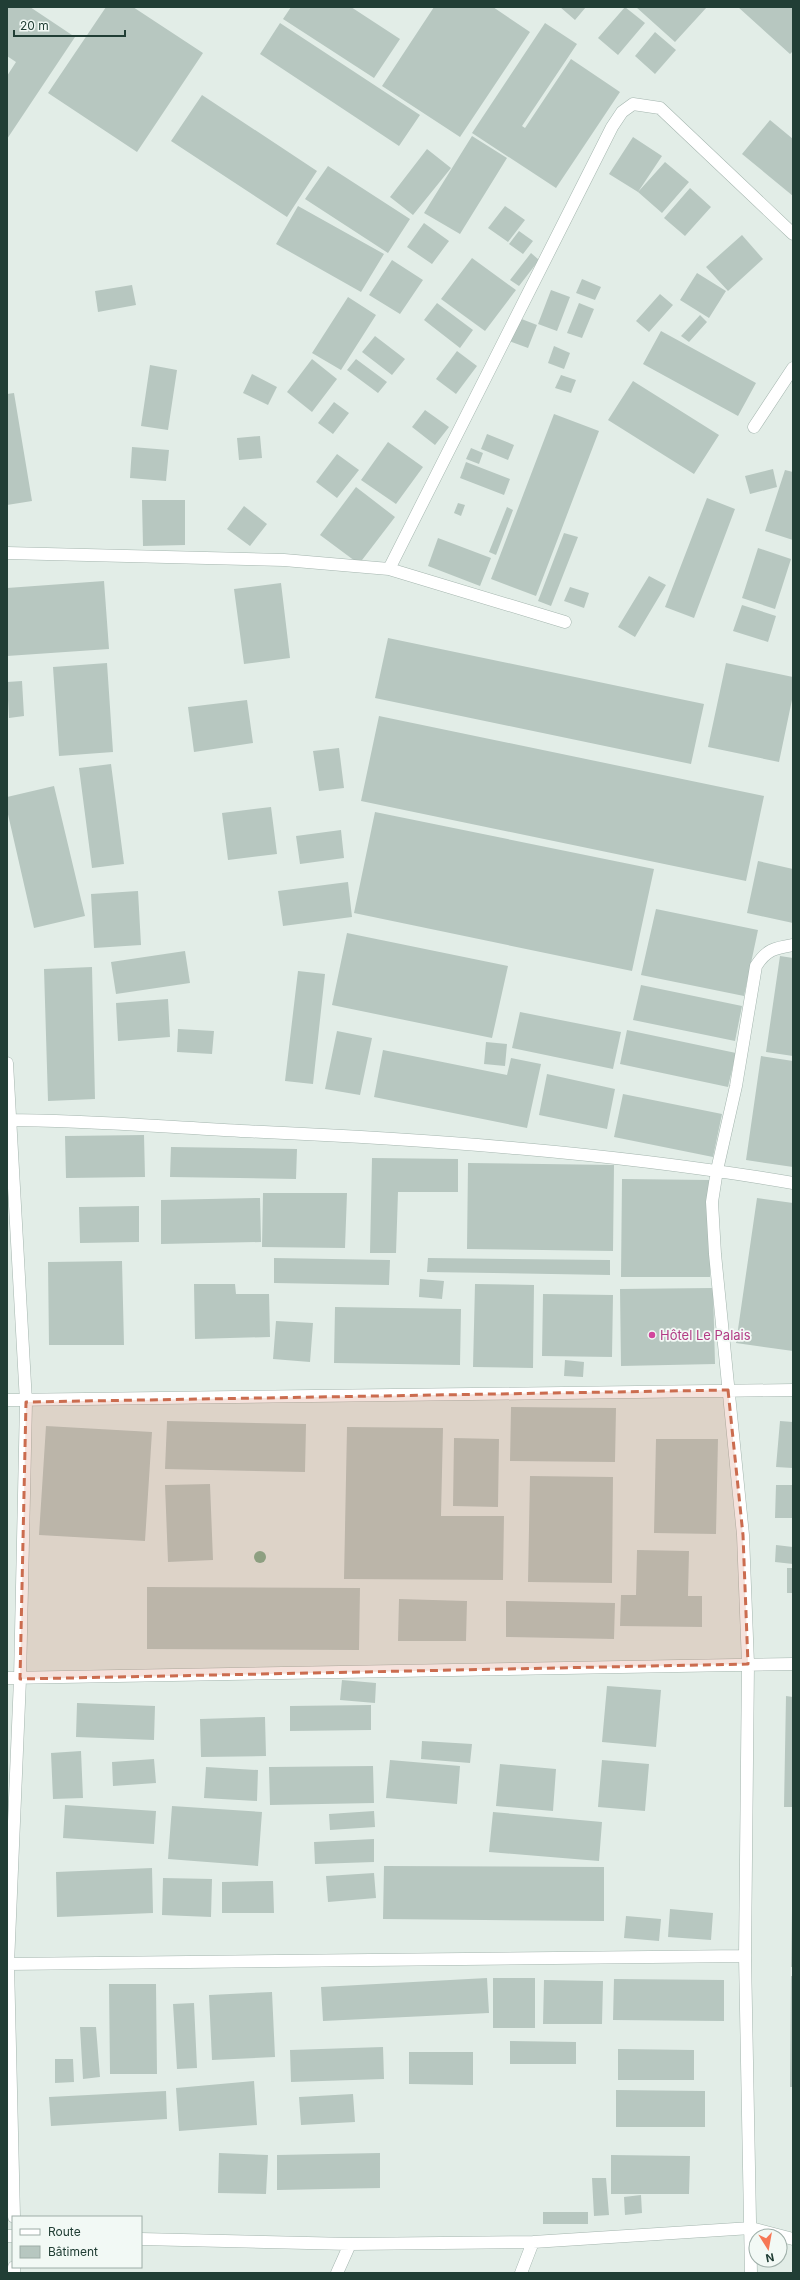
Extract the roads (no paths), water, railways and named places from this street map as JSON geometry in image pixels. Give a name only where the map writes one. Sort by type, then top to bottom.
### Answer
[{"type":"street","points":[[389,569],[612,127],[622,112],[633,104],[660,108],[793,234]]},
{"type":"street","points":[[754,427],[793,368]]},
{"type":"street","points":[[7,553],[284,560],[389,569],[565,622]]},
{"type":"street","points":[[751,2228],[746,1956],[748,1664],[743,1535],[728,1390],[712,1202],[717,1170],[736,1086],[756,966],[764,954],[778,948],[793,945]]},
{"type":"street","points":[[7,1064],[26,1402],[20,1679],[8,1964],[14,2216]]},
{"type":"street","points":[[9,1120],[328,1135],[509,1149],[717,1170],[793,1183]]},
{"type":"street","points":[[7,1400],[26,1402],[793,1390]]},
{"type":"street","points":[[7,1678],[20,1679],[793,1664]]},
{"type":"street","points":[[8,1964],[746,1956]]},
{"type":"street","points":[[142,2239],[350,2244],[534,2242],[748,2228]]},
{"type":"street","points":[[521,2273],[534,2242]]},
{"type":"street","points":[[338,2273],[350,2244]]},
{"type":"place","name":"Hôtel Le Palais","points":[[652,1335]]}]
